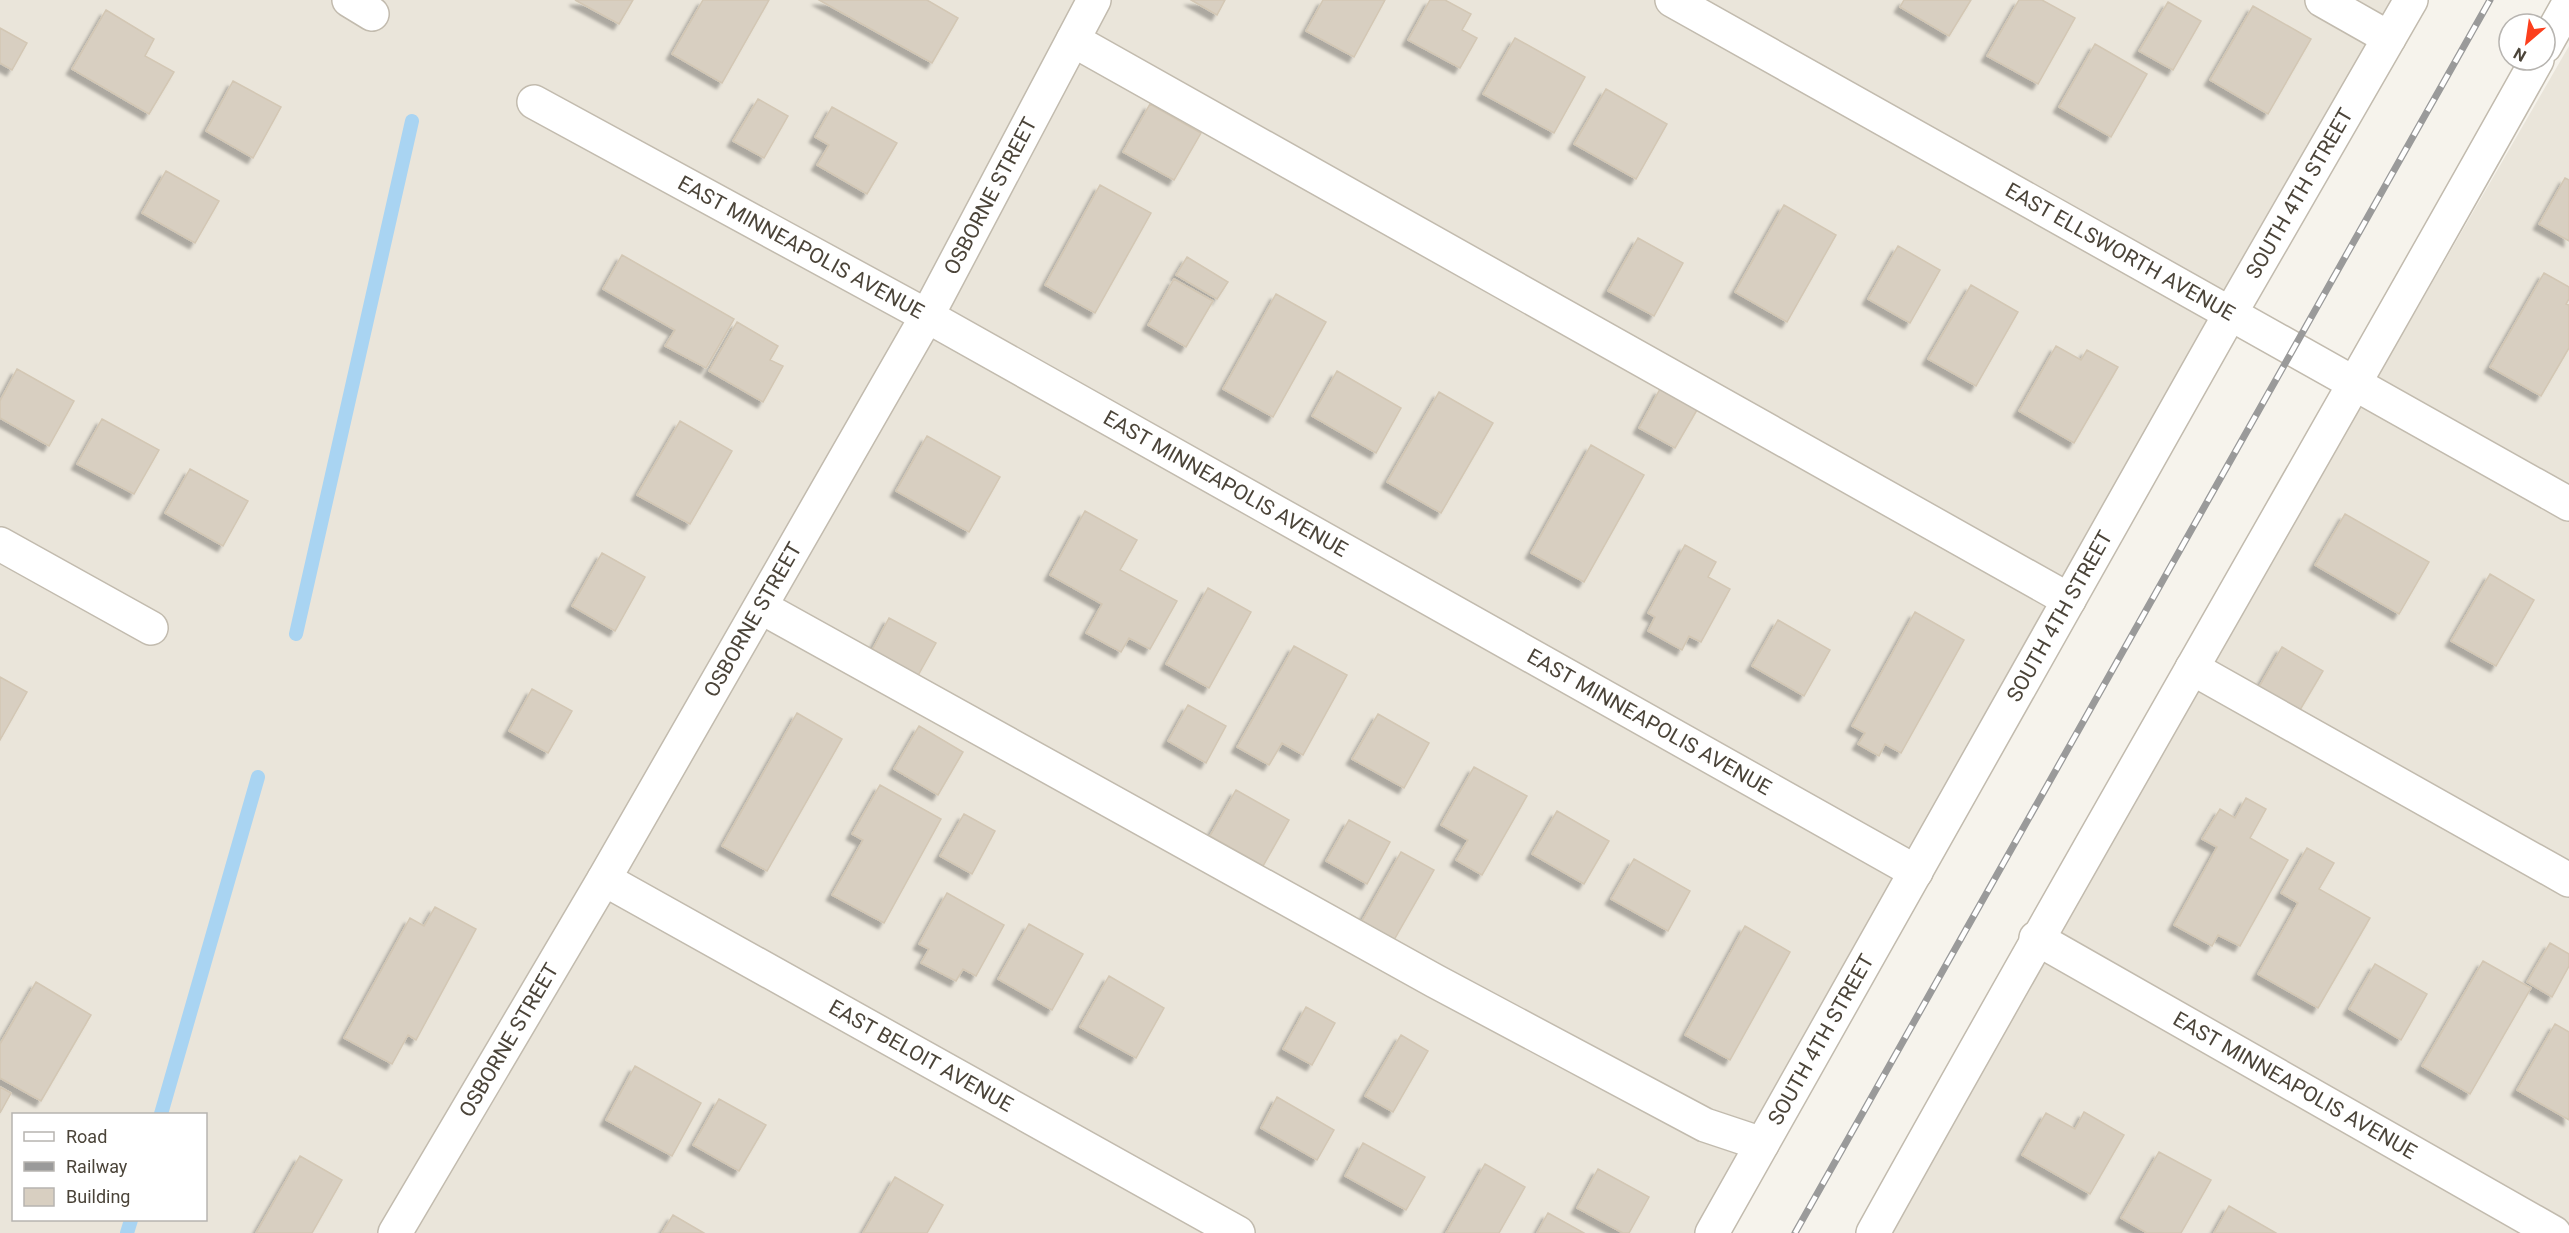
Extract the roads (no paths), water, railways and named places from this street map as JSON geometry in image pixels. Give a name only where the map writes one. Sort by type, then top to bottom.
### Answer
[{"type":"street","name":"OSBORNE STREET","points":[[395,1233],[604,879],[927,316],[1094,0]]},
{"type":"street","name":"EAST ELLSWORTH AVENUE","points":[[1672,0],[2569,504]]},
{"type":"street","points":[[2322,0],[2389,38]]},
{"type":"street","name":"SOUTH 4TH STREET","points":[[1712,1233],[2230,314],[2411,0]]},
{"type":"street","points":[[2557,24],[2569,3]]},
{"type":"street","points":[[1073,40],[2069,600]]},
{"type":"street","points":[[1874,1233],[2036,939],[2356,384],[2530,72]]},
{"type":"street","name":"EAST MINNEAPOLIS AVENUE","points":[[534,102],[927,316],[1916,872]]},
{"type":"street","points":[[0,543],[151,628]]},
{"type":"street","points":[[760,606],[1435,981],[1705,1125],[1762,1144]]},
{"type":"street","points":[[2192,668],[2569,880]]},
{"type":"street","name":"EAST BELOIT AVENUE","points":[[604,879],[1238,1233]]},
{"type":"street","name":"EAST MINNEAPOLIS AVENUE","points":[[2036,939],[2554,1233]]},
{"type":"waterway","points":[[296,634],[412,121]]},
{"type":"waterway","points":[[161,1113],[258,777]]},
{"type":"waterway","points":[[127,1233],[131,1221]]},
{"type":"railway","points":[[1795,1233],[2490,0]]}]
